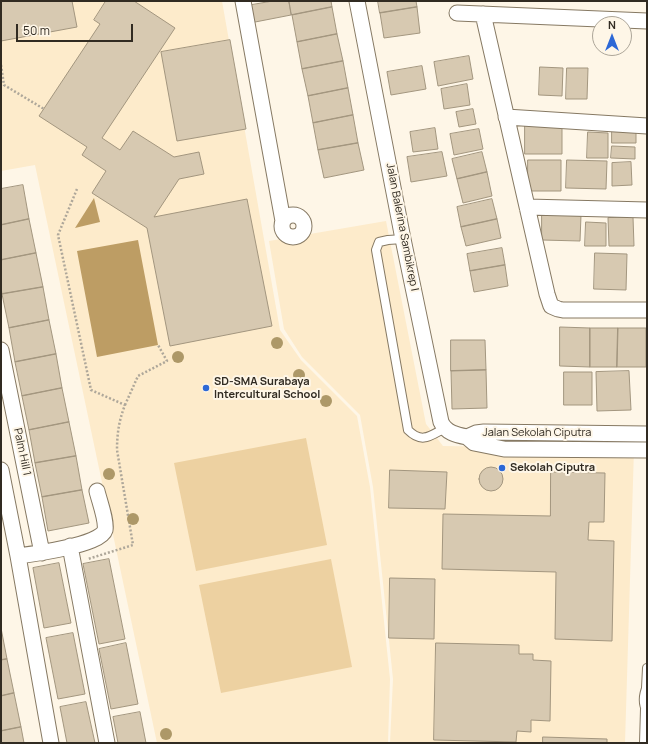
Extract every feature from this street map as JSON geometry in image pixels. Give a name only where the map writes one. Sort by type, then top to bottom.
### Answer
[{"type":"street","points":[[243,1],[283,222]]},
{"type":"street","name":"Jalan Balerina Sambikrep I","points":[[357,1],[403,238],[441,422],[445,428]]},
{"type":"street","points":[[457,13],[647,21]]},
{"type":"street","points":[[483,14],[551,306],[563,310],[647,310]]},
{"type":"street","points":[[506,117],[647,126]]},
{"type":"street","points":[[527,207],[647,210]]},
{"type":"street","name":"Palm Hill 1","points":[[1,350],[42,553]]},
{"type":"street","points":[[445,428],[454,435],[467,437]]},
{"type":"street","name":"Jalan Sekolah Ciputra","points":[[647,434],[484,432],[476,433],[467,437],[474,443],[504,449],[647,450]]},
{"type":"street","points":[[1,470],[18,556],[51,743]]},
{"type":"street","points":[[18,556],[42,553],[87,543],[102,535],[105,531],[105,524],[97,491]]},
{"type":"street","points":[[70,546],[107,743]]},
{"type":"lane","points":[[403,238],[379,242],[376,250],[408,430],[415,436],[426,438],[445,428]]},
{"type":"lane","points":[[644,743],[646,710],[643,702],[646,687],[647,668]]},
{"type":"path","points":[[1,65],[4,85],[44,109]]},
{"type":"path","points":[[77,189],[58,235],[91,390],[125,404]]},
{"type":"path","points":[[73,564],[133,545],[117,450],[117,435],[120,416],[138,376],[167,361],[158,345]]},
{"type":"shaded area","name":"SD-SMA Surabaya Intercultural School","points":[[1,1],[222,1],[280,330],[301,360],[357,416],[370,487],[390,679],[388,743],[157,743],[35,165],[1,171]]},
{"type":"shaded area","points":[[94,198],[100,222],[75,228]]},
{"type":"shaded area","name":"Sekolah Ciputra","points":[[386,221],[426,424],[443,446],[634,449],[625,743],[390,743],[393,679],[373,487],[360,415],[302,357],[284,329],[269,241]]},
{"type":"shaded area","points":[[138,240],[158,345],[97,357],[77,251]]},
{"type":"shaded area","points":[[306,438],[327,545],[196,571],[174,463]]},
{"type":"shaded area","points":[[331,559],[352,667],[221,693],[199,585]]},
{"type":"building","points":[[1,1],[72,1],[77,27],[1,41]]},
{"type":"building","points":[[106,1],[134,1],[175,28],[102,138],[120,150],[133,131],[174,157],[199,152],[204,174],[179,179],[154,217],[247,199],[272,326],[170,346],[147,228],[92,193],[106,171],[82,155],[87,147],[39,116],[100,24],[94,20]]},
{"type":"building","points":[[273,1],[289,1],[291,15],[250,23],[246,6]]},
{"type":"building","points":[[289,1],[331,1],[332,7],[292,15]]},
{"type":"building","points":[[378,1],[416,1],[417,7],[380,13]]},
{"type":"building","points":[[332,7],[337,34],[297,42],[292,15]]},
{"type":"building","points":[[417,7],[420,33],[384,38],[380,13]]},
{"type":"building","points":[[337,34],[343,61],[302,69],[297,42]]},
{"type":"building","points":[[230,40],[246,129],[177,141],[161,52]]},
{"type":"building","points":[[469,56],[473,79],[438,86],[434,62]]},
{"type":"building","points":[[343,61],[348,88],[308,96],[302,69]]},
{"type":"building","points":[[422,66],[426,89],[391,95],[387,72]]},
{"type":"building","points":[[540,67],[563,68],[562,96],[539,95]]},
{"type":"building","points":[[567,68],[588,68],[587,99],[566,99]]},
{"type":"building","points":[[467,84],[470,105],[444,109],[441,89]]},
{"type":"building","points":[[348,88],[353,115],[313,123],[308,96]]},
{"type":"building","points":[[473,109],[476,124],[459,127],[456,112]]},
{"type":"building","points":[[353,115],[358,143],[318,150],[313,123]]},
{"type":"building","points":[[525,123],[562,123],[562,154],[525,154]]},
{"type":"building","points":[[435,128],[438,149],[413,152],[410,132]]},
{"type":"building","points":[[612,128],[636,128],[636,143],[612,143]]},
{"type":"building","points":[[479,129],[483,149],[454,155],[450,134]]},
{"type":"building","points":[[588,132],[608,133],[608,158],[587,158]]},
{"type":"building","points":[[358,143],[364,170],[324,178],[318,150]]},
{"type":"building","points":[[612,146],[635,147],[635,159],[611,158]]},
{"type":"building","points":[[442,152],[447,176],[411,182],[407,157]]},
{"type":"building","points":[[482,152],[487,172],[457,179],[452,159]]},
{"type":"building","points":[[528,160],[561,160],[561,191],[528,191]]},
{"type":"building","points":[[567,160],[607,161],[606,189],[566,188]]},
{"type":"building","points":[[631,162],[632,185],[612,186],[612,163]]},
{"type":"building","points":[[487,172],[492,196],[463,203],[457,179]]},
{"type":"building","points":[[23,185],[29,219],[1,225],[1,189]]},
{"type":"building","points":[[492,199],[497,219],[461,227],[457,207]]},
{"type":"building","points":[[542,214],[581,215],[580,241],[542,240]]},
{"type":"building","points":[[633,217],[634,246],[609,246],[608,218]]},
{"type":"building","points":[[29,219],[36,253],[1,260],[1,225]]},
{"type":"building","points":[[497,219],[501,238],[466,246],[461,227]]},
{"type":"building","points":[[586,222],[606,223],[606,246],[585,246]]},
{"type":"building","points":[[502,248],[505,265],[470,271],[467,254]]},
{"type":"building","points":[[36,253],[43,287],[2,294],[1,260]]},
{"type":"building","points":[[595,253],[627,254],[626,290],[594,289]]},
{"type":"building","points":[[505,265],[508,286],[474,292],[470,271]]},
{"type":"building","points":[[43,287],[49,320],[9,328],[2,294]]},
{"type":"building","points":[[49,320],[56,354],[15,362],[9,328]]},
{"type":"building","points":[[560,327],[590,328],[590,367],[560,366]]},
{"type":"building","points":[[590,328],[618,328],[617,367],[590,367]]},
{"type":"building","points":[[618,328],[646,328],[646,367],[617,367]]},
{"type":"building","points":[[451,340],[485,340],[486,370],[451,371]]},
{"type":"building","points":[[56,354],[62,388],[22,396],[15,362]]},
{"type":"building","points":[[486,370],[487,408],[452,409],[451,371]]},
{"type":"building","points":[[629,371],[631,410],[597,411],[596,372]]},
{"type":"building","points":[[564,372],[592,372],[592,405],[564,405]]},
{"type":"building","points":[[62,388],[69,422],[29,430],[22,396]]},
{"type":"building","points":[[69,422],[76,456],[35,463],[29,430]]},
{"type":"building","points":[[76,456],[82,490],[42,497],[35,463]]},
{"type":"building","points":[[491,467],[500,470],[503,479],[500,488],[491,491],[482,488],[479,479],[482,470]]},
{"type":"building","points":[[390,470],[447,472],[445,509],[389,508]]},
{"type":"building","points":[[551,472],[605,473],[604,522],[589,522],[588,540],[614,541],[612,641],[555,639],[556,572],[442,569],[443,514],[550,516]]},
{"type":"building","points":[[82,490],[89,523],[48,531],[42,497]]},
{"type":"building","points":[[109,559],[125,639],[99,644],[83,564]]},
{"type":"building","points":[[59,563],[71,623],[44,628],[33,568]]},
{"type":"building","points":[[390,578],[435,579],[434,639],[389,638]]},
{"type":"building","points":[[1,628],[7,659],[1,660]]},
{"type":"building","points":[[73,633],[85,694],[58,699],[46,638]]},
{"type":"building","points":[[126,643],[138,704],[111,709],[99,649]]},
{"type":"building","points":[[436,643],[519,645],[519,654],[533,654],[533,660],[551,661],[550,721],[531,720],[531,732],[517,731],[516,742],[434,740]]},
{"type":"building","points":[[7,659],[14,693],[1,696],[1,660]]},
{"type":"building","points":[[14,693],[21,727],[1,731],[1,696]]},
{"type":"building","points":[[86,702],[95,743],[67,743],[60,707]]},
{"type":"building","points":[[140,712],[146,743],[118,743],[113,717]]},
{"type":"building","points":[[21,727],[24,743],[1,743],[1,731]]},
{"type":"building","points":[[543,737],[607,739],[607,743],[543,743]]},
{"type":"place","name":"SD-SMA Surabaya Intercultural School","points":[[206,388]]},
{"type":"place","name":"Sekolah Ciputra","points":[[502,468]]}]
